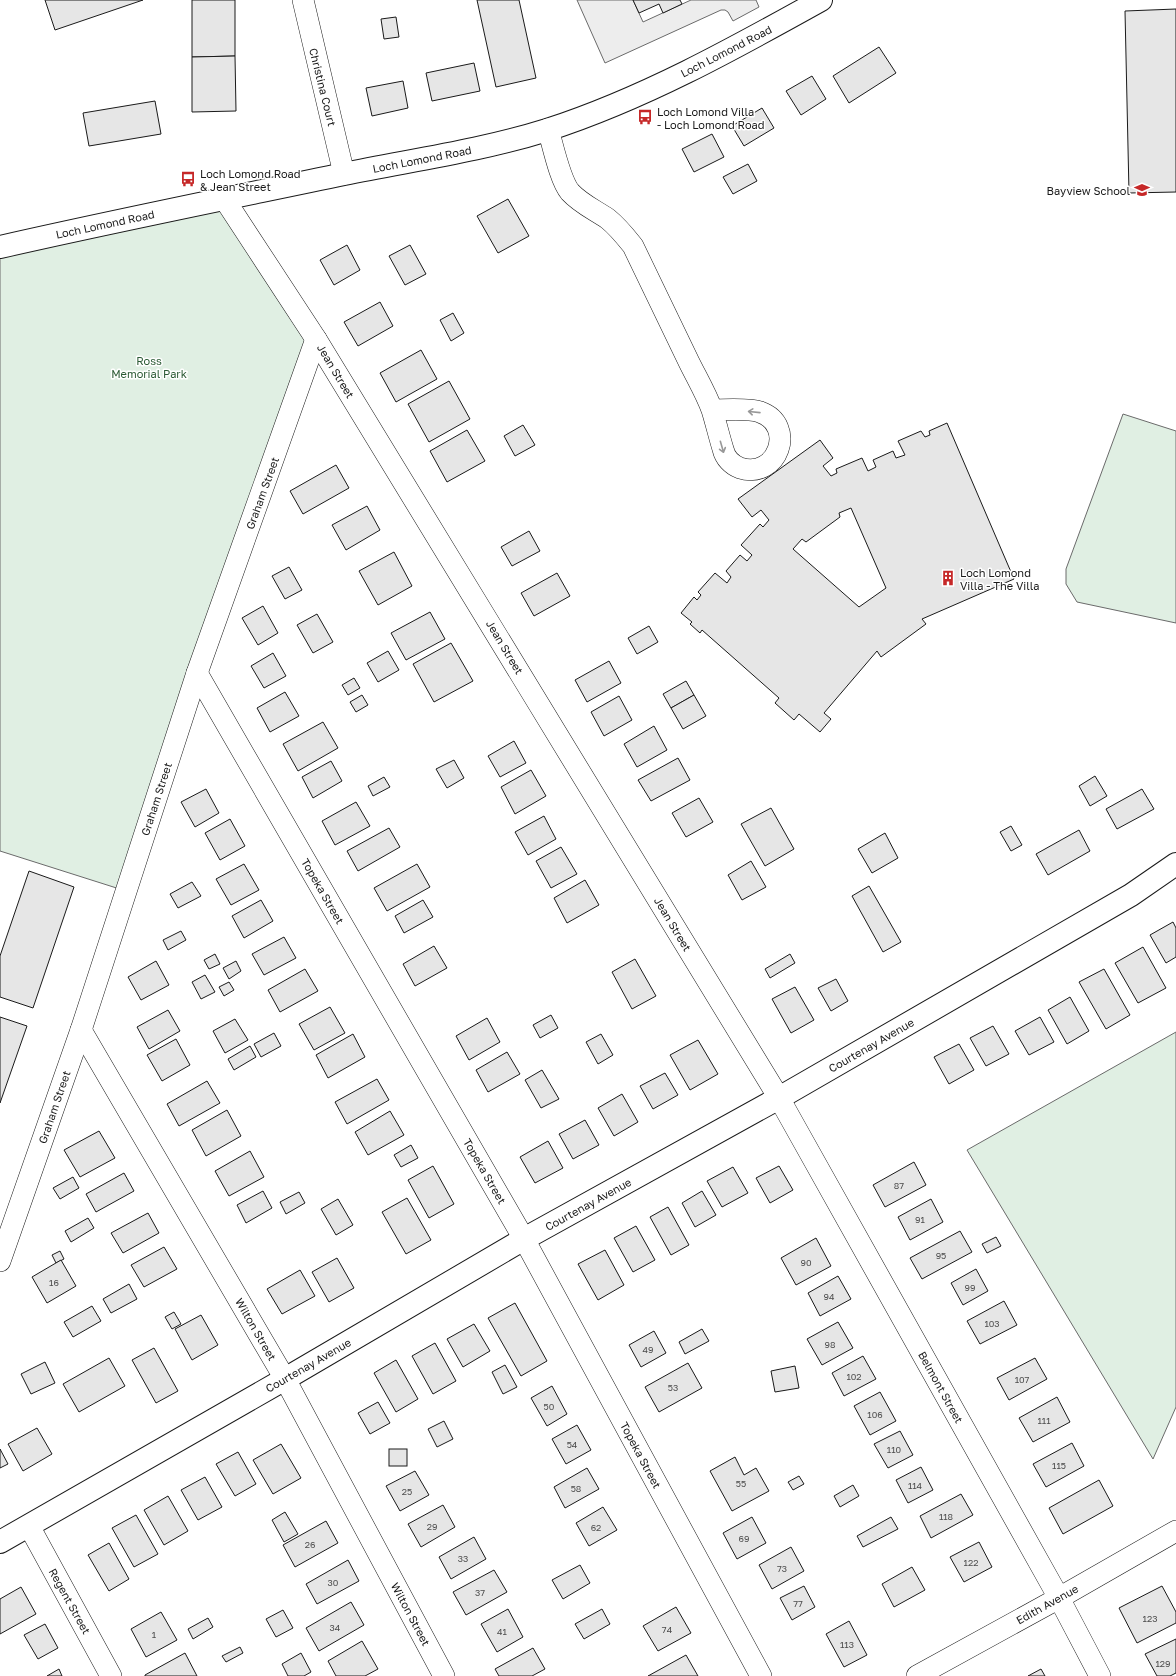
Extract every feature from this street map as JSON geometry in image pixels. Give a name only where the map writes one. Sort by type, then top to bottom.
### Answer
[{"type":"street","name":"Christina Court","points":[[302,0],[344,174]]},
{"type":"street","name":"Loch Lomond Road","points":[[0,247],[344,174],[466,151],[548,129],[635,97],[756,36],[821,0]]},
{"type":"street","points":[[548,129],[563,179],[569,191],[578,200],[608,220],[622,232],[633,246],[712,410]]},
{"type":"street","name":"Jean Street","points":[[225,200],[316,339],[779,1098]]},
{"type":"street","name":"Graham Street","points":[[0,1261],[81,1030],[197,674],[316,339]]},
{"type":"street","name":"Topeka Street","points":[[197,674],[524,1239],[761,1676]]},
{"type":"street","name":"Courtenay Avenue","points":[[0,1542],[285,1379],[524,1239],[779,1098],[1131,895],[1176,864]]},
{"type":"street","name":"Wilton Street","points":[[81,1030],[285,1379],[444,1676]]},
{"type":"street","name":"Belmont Street","points":[[779,1098],[1059,1598],[1100,1676]]},
{"type":"street","name":"Regent Street","points":[[29,1526],[111,1676]]},
{"type":"street","name":"Edith Avenue","points":[[916,1676],[1059,1598],[1176,1531]]},
{"type":"green space","name":"Ross Memorial Park","points":[[225,200],[316,339],[126,891],[0,851],[0,247]]},
{"type":"green space","points":[[1123,414],[1176,431],[1176,623],[1077,602],[1066,584],[1066,569]]},
{"type":"green space","points":[[1176,1032],[1176,1407],[1153,1459],[967,1150]]},
{"type":"shaded area","points":[[577,0],[633,0],[643,22],[691,0],[756,0],[759,7],[733,21],[728,12],[721,10],[605,63]]},
{"type":"building","points":[[45,0],[143,0],[55,30]]},
{"type":"building","points":[[192,0],[235,0],[235,56],[192,57]]},
{"type":"building","points":[[477,0],[519,0],[536,78],[496,87]]},
{"type":"building","points":[[633,0],[680,0],[682,4],[663,13],[659,4],[639,13]]},
{"type":"building","points":[[1176,9],[1176,192],[1129,193],[1125,11]]},
{"type":"building","points":[[396,17],[399,37],[384,39],[381,19]]},
{"type":"building","points":[[879,47],[896,73],[849,103],[833,76]]},
{"type":"building","points":[[235,56],[236,111],[192,112],[192,57]]},
{"type":"building","points":[[474,63],[480,91],[432,101],[426,73]]},
{"type":"building","points":[[812,76],[826,99],[801,115],[786,91]]},
{"type":"building","points":[[403,81],[408,108],[372,116],[366,88]]},
{"type":"building","points":[[155,101],[161,134],[89,146],[83,113]]},
{"type":"building","points":[[762,108],[774,128],[744,146],[732,126]]},
{"type":"building","points":[[712,134],[724,157],[694,172],[682,149]]},
{"type":"building","points":[[748,164],[757,181],[733,194],[723,177]]},
{"type":"building","points":[[508,199],[529,236],[498,253],[477,216]]},
{"type":"building","points":[[347,245],[360,270],[334,285],[320,260]]},
{"type":"building","points":[[410,245],[426,274],[405,285],[389,256]]},
{"type":"building","points":[[380,302],[393,326],[358,346],[344,322]]},
{"type":"building","points":[[453,313],[464,333],[451,341],[440,320]]},
{"type":"building","points":[[421,350],[437,379],[396,402],[380,373]]},
{"type":"building","points":[[449,381],[470,419],[429,442],[408,404]]},
{"type":"building","name":"Loch Lomond Villa - The Villa","points":[[947,423],[1014,579],[922,619],[926,624],[881,657],[877,651],[824,713],[831,719],[820,732],[799,714],[794,720],[775,703],[779,698],[702,630],[700,633],[690,624],[692,622],[681,613],[694,597],[697,600],[701,595],[698,592],[715,573],[727,583],[731,577],[726,571],[740,555],[747,561],[752,555],[741,545],[760,524],[763,527],[769,520],[761,510],[752,517],[738,499],[820,440],[833,458],[823,466],[831,476],[837,473],[836,469],[862,458],[868,471],[876,467],[873,460],[893,451],[896,458],[905,455],[898,441],[921,431],[925,437],[930,435],[929,431]],"holes":[[[851,508],[886,588],[859,607],[793,549],[802,539],[806,542],[840,517],[839,513]]]},
{"type":"building","points":[[523,425],[535,445],[515,456],[504,436]]},
{"type":"building","points":[[467,430],[485,461],[447,482],[430,451]]},
{"type":"building","points":[[336,465],[349,488],[303,514],[290,491]]},
{"type":"building","points":[[367,506],[380,530],[346,550],[332,525]]},
{"type":"building","points":[[529,531],[540,551],[512,566],[501,547]]},
{"type":"building","points":[[394,552],[412,586],[378,605],[359,571]]},
{"type":"building","points":[[289,567],[302,590],[285,599],[272,576]]},
{"type":"building","points":[[557,573],[570,596],[534,616],[521,593]]},
{"type":"building","points":[[263,606],[278,633],[258,645],[242,618]]},
{"type":"building","points":[[430,612],[445,639],[406,660],[391,633]]},
{"type":"building","points":[[317,614],[333,642],[313,653],[297,625]]},
{"type":"building","points":[[649,626],[658,642],[637,654],[628,638]]},
{"type":"building","points":[[451,643],[473,681],[434,702],[413,664]]},
{"type":"building","points":[[388,651],[399,670],[378,682],[367,663]]},
{"type":"building","points":[[273,653],[286,676],[264,688],[251,666]]},
{"type":"building","points":[[609,661],[621,683],[587,702],[575,680]]},
{"type":"building","points":[[354,678],[360,688],[348,695],[342,685]]},
{"type":"building","points":[[686,681],[694,695],[671,708],[663,694]]},
{"type":"building","points":[[285,692],[299,716],[270,732],[257,708]]},
{"type":"building","points":[[362,695],[368,705],[356,712],[350,702]]},
{"type":"building","points":[[694,695],[706,716],[683,729],[671,708]]},
{"type":"building","points":[[619,696],[632,720],[604,736],[591,712]]},
{"type":"building","points":[[323,722],[338,748],[298,771],[283,744]]},
{"type":"building","points":[[654,726],[667,750],[637,767],[624,744]]},
{"type":"building","points":[[514,741],[526,763],[500,777],[488,756]]},
{"type":"building","points":[[678,758],[690,780],[651,801],[638,780]]},
{"type":"building","points":[[454,760],[464,778],[447,788],[436,769]]},
{"type":"building","points":[[331,761],[342,781],[313,798],[302,777]]},
{"type":"building","points":[[531,770],[546,796],[515,814],[501,787]]},
{"type":"building","points":[[1095,776],[1107,796],[1090,806],[1079,786]]},
{"type":"building","points":[[384,777],[390,787],[373,796],[368,786]]},
{"type":"building","points":[[206,789],[219,813],[195,827],[181,802]]},
{"type":"building","points":[[1142,789],[1154,809],[1117,829],[1106,809]]},
{"type":"building","points":[[699,798],[713,822],[686,837],[672,813]]},
{"type":"building","points":[[356,802],[370,826],[335,845],[322,821]]},
{"type":"building","points":[[771,808],[794,849],[765,866],[741,824]]},
{"type":"building","points":[[544,816],[556,839],[528,855],[515,832]]},
{"type":"building","points":[[230,819],[245,846],[220,860],[205,833]]},
{"type":"building","points":[[1011,826],[1022,845],[1011,851],[1000,832]]},
{"type":"building","points":[[389,828],[400,847],[358,871],[347,851]]},
{"type":"building","points":[[1079,830],[1090,851],[1048,875],[1036,854]]},
{"type":"building","points":[[885,833],[898,858],[872,873],[858,849]]},
{"type":"building","points":[[561,847],[577,874],[551,888],[536,861]]},
{"type":"building","points":[[751,861],[766,887],[742,900],[728,875]]},
{"type":"building","points":[[244,864],[259,890],[231,905],[216,879]]},
{"type":"building","points":[[417,864],[430,887],[387,911],[374,888]]},
{"type":"building","points":[[29,871],[74,887],[33,1008],[0,997],[0,956]]},
{"type":"building","points":[[585,880],[599,905],[567,923],[554,898]]},
{"type":"building","points":[[192,882],[201,896],[178,908],[170,894]]},
{"type":"building","points":[[869,886],[901,942],[883,952],[852,896]]},
{"type":"building","points":[[261,900],[273,921],[244,938],[232,916]]},
{"type":"building","points":[[423,900],[433,917],[404,933],[395,916]]},
{"type":"building","points":[[1173,922],[1176,928],[1176,957],[1166,963],[1150,935]]},
{"type":"building","points":[[181,931],[186,940],[168,950],[163,940]]},
{"type":"building","points":[[284,937],[296,958],[264,975],[252,954]]},
{"type":"building","points":[[434,946],[447,968],[415,986],[403,964]]},
{"type":"building","points":[[1143,947],[1166,988],[1138,1003],[1115,963]]},
{"type":"building","points":[[215,954],[220,964],[209,969],[204,960]]},
{"type":"building","points":[[790,954],[795,963],[770,978],[765,969]]},
{"type":"building","points":[[635,959],[656,996],[632,1009],[612,972]]},
{"type":"building","points":[[156,961],[169,985],[141,1000],[128,977]]},
{"type":"building","points":[[236,961],[241,971],[229,979],[223,968]]},
{"type":"building","points":[[305,969],[318,991],[280,1012],[268,990]]},
{"type":"building","points":[[1104,969],[1130,1015],[1106,1029],[1079,982]]},
{"type":"building","points":[[205,975],[215,992],[201,999],[192,982]]},
{"type":"building","points":[[836,979],[848,1001],[831,1011],[818,988]]},
{"type":"building","points":[[229,982],[234,990],[224,996],[219,987]]},
{"type":"building","points":[[795,987],[814,1020],[791,1033],[772,999]]},
{"type":"building","points":[[1070,997],[1089,1031],[1067,1044],[1048,1010]]},
{"type":"building","points":[[330,1007],[345,1033],[314,1050],[299,1024]]},
{"type":"building","points":[[168,1010],[180,1031],[149,1049],[137,1027]]},
{"type":"building","points":[[551,1015],[558,1028],[540,1038],[533,1025]]},
{"type":"building","points":[[0,1017],[27,1026],[0,1103]]},
{"type":"building","points":[[1040,1017],[1054,1042],[1029,1055],[1015,1031]]},
{"type":"building","points":[[487,1018],[500,1042],[469,1060],[456,1036]]},
{"type":"building","points":[[235,1019],[248,1040],[225,1053],[213,1031]]},
{"type":"building","points":[[993,1026],[1009,1054],[986,1066],[970,1038]]},
{"type":"building","points":[[274,1033],[281,1046],[261,1057],[254,1044]]},
{"type":"building","points":[[353,1034],[365,1057],[328,1078],[316,1055]]},
{"type":"building","points":[[601,1034],[613,1055],[598,1064],[586,1042]]},
{"type":"building","points":[[176,1039],[190,1065],[162,1081],[147,1055]]},
{"type":"building","points":[[698,1040],[718,1074],[690,1090],[670,1055]]},
{"type":"building","points":[[959,1044],[974,1070],[949,1084],[934,1057]]},
{"type":"building","points":[[250,1046],[256,1057],[234,1070],[228,1059]]},
{"type":"building","points":[[507,1052],[520,1074],[488,1092],[476,1070]]},
{"type":"building","points":[[542,1070],[559,1099],[541,1108],[525,1080]]},
{"type":"building","points":[[665,1073],[678,1095],[653,1109],[640,1086]]},
{"type":"building","points":[[377,1079],[389,1100],[347,1124],[335,1102]]},
{"type":"building","points":[[207,1081],[220,1103],[179,1126],[167,1104]]},
{"type":"building","points":[[622,1094],[638,1122],[614,1136],[598,1108]]},
{"type":"building","points":[[227,1110],[241,1136],[206,1156],[192,1130]]},
{"type":"building","points":[[390,1111],[404,1135],[368,1155],[355,1132]]},
{"type":"building","points":[[585,1120],[599,1145],[573,1159],[559,1134]]},
{"type":"building","points":[[99,1131],[115,1158],[80,1177],[64,1150]]},
{"type":"building","points":[[548,1141],[563,1168],[535,1183],[520,1157]]},
{"type":"building","points":[[411,1145],[418,1158],[401,1167],[394,1155]]},
{"type":"building","points":[[250,1151],[264,1177],[229,1196],[215,1171]]},
{"type":"building","points":[[914,1162],[926,1185],[885,1207],[873,1185]]},
{"type":"building","points":[[433,1166],[454,1204],[429,1218],[408,1180]]},
{"type":"building","points":[[779,1166],[793,1190],[770,1203],[756,1178]]},
{"type":"building","points":[[733,1167],[748,1193],[722,1207],[707,1181]]},
{"type":"building","points":[[124,1173],[134,1191],[96,1212],[86,1194]]},
{"type":"building","points":[[73,1177],[79,1188],[60,1199],[53,1188]]},
{"type":"building","points":[[263,1191],[272,1208],[246,1223],[237,1205]]},
{"type":"building","points":[[702,1191],[716,1215],[695,1227],[682,1203]]},
{"type":"building","points":[[299,1192],[305,1203],[286,1214],[280,1202]]},
{"type":"building","points":[[407,1198],[431,1240],[406,1254],[382,1212]]},
{"type":"building","points":[[338,1199],[353,1225],[336,1235],[321,1209]]},
{"type":"building","points":[[931,1199],[943,1222],[910,1240],[898,1217]]},
{"type":"building","points":[[668,1207],[689,1245],[671,1255],[650,1217]]},
{"type":"building","points":[[148,1213],[159,1233],[123,1253],[111,1233]]},
{"type":"building","points":[[88,1218],[94,1228],[71,1242],[65,1231]]},
{"type":"building","points":[[636,1226],[655,1260],[633,1272],[614,1238]]},
{"type":"building","points":[[960,1231],[972,1252],[922,1279],[910,1258]]},
{"type":"building","points":[[996,1237],[1001,1246],[987,1253],[982,1244]]},
{"type":"building","points":[[816,1238],[831,1266],[796,1285],[781,1258]]},
{"type":"building","points":[[164,1247],[177,1269],[144,1287],[131,1265]]},
{"type":"building","points":[[605,1250],[624,1285],[598,1300],[578,1264]]},
{"type":"building","points":[[60,1251],[64,1259],[56,1263],[52,1255]]},
{"type":"building","points":[[337,1258],[354,1288],[329,1302],[312,1272]]},
{"type":"building","points":[[61,1260],[76,1286],[47,1303],[32,1277]]},
{"type":"building","points":[[976,1269],[988,1291],[963,1305],[951,1283]]},
{"type":"building","points":[[300,1270],[315,1296],[282,1314],[267,1289]]},
{"type":"building","points":[[838,1276],[851,1299],[820,1316],[808,1293]]},
{"type":"building","points":[[129,1284],[137,1299],[111,1313],[103,1299]]},
{"type":"building","points":[[1004,1301],[1017,1325],[980,1344],[967,1321]]},
{"type":"building","points":[[515,1303],[547,1361],[521,1376],[488,1318]]},
{"type":"building","points":[[92,1306],[101,1321],[73,1337],[64,1322]]},
{"type":"building","points":[[174,1312],[181,1324],[172,1329],[165,1317]]},
{"type":"building","points":[[201,1315],[218,1345],[192,1360],[175,1329]]},
{"type":"building","points":[[838,1322],[853,1348],[822,1365],[807,1339]]},
{"type":"building","points":[[474,1324],[490,1351],[463,1367],[447,1339]]},
{"type":"building","points":[[702,1329],[709,1341],[685,1354],[679,1342]]},
{"type":"building","points":[[654,1331],[666,1353],[641,1367],[629,1345]]},
{"type":"building","points":[[435,1343],[456,1381],[433,1394],[412,1356]]},
{"type":"building","points":[[154,1348],[178,1391],[156,1403],[132,1360]]},
{"type":"building","points":[[863,1356],[876,1379],[844,1396],[832,1373]]},
{"type":"building","points":[[109,1358],[125,1386],[79,1412],[63,1384]]},
{"type":"building","points":[[1035,1358],[1047,1379],[1009,1400],[997,1378]]},
{"type":"building","points":[[396,1360],[418,1399],[396,1412],[374,1373]]},
{"type":"building","points":[[45,1362],[55,1383],[31,1394],[21,1374]]},
{"type":"building","points":[[688,1363],[702,1388],[659,1412],[645,1387]]},
{"type":"building","points":[[505,1365],[517,1387],[503,1394],[492,1372]]},
{"type":"building","points":[[795,1366],[799,1388],[775,1392],[771,1371]]},
{"type":"building","points":[[552,1386],[567,1414],[547,1426],[531,1398]]},
{"type":"building","points":[[880,1392],[896,1421],[870,1435],[854,1406]]},
{"type":"building","points":[[1057,1397],[1070,1422],[1033,1442],[1019,1418]]},
{"type":"building","points":[[378,1402],[390,1423],[370,1434],[358,1413]]},
{"type":"building","points":[[444,1421],[453,1439],[437,1447],[428,1429]]},
{"type":"building","points":[[577,1425],[591,1450],[566,1464],[552,1439]]},
{"type":"building","points":[[37,1428],[52,1454],[23,1471],[8,1444]]},
{"type":"building","points":[[900,1431],[913,1455],[888,1468],[874,1444]]},
{"type":"building","points":[[1072,1443],[1084,1466],[1046,1487],[1033,1464]]},
{"type":"building","points":[[281,1444],[301,1478],[273,1494],[253,1460]]},
{"type":"building","points":[[0,1449],[8,1464],[0,1468]]},
{"type":"building","points":[[389,1449],[407,1449],[407,1466],[389,1466]]},
{"type":"building","points":[[238,1452],[256,1484],[235,1496],[216,1464]]},
{"type":"building","points":[[735,1457],[744,1475],[756,1468],[769,1491],[732,1511],[710,1471]]},
{"type":"building","points":[[921,1467],[933,1490],[908,1503],[896,1480]]},
{"type":"building","points":[[587,1468],[599,1489],[565,1508],[554,1487]]},
{"type":"building","points":[[415,1471],[429,1495],[400,1511],[386,1486]]},
{"type":"building","points":[[799,1476],[804,1484],[793,1490],[788,1482]]},
{"type":"building","points":[[205,1477],[222,1507],[198,1520],[181,1490]]},
{"type":"building","points":[[1099,1480],[1113,1506],[1063,1534],[1049,1508]]},
{"type":"building","points":[[853,1485],[859,1496],[840,1507],[834,1496]]},
{"type":"building","points":[[961,1494],[973,1515],[931,1538],[920,1516]]},
{"type":"building","points":[[168,1496],[188,1531],[164,1545],[144,1510]]},
{"type":"building","points":[[443,1505],[455,1527],[421,1547],[408,1524]]},
{"type":"building","points":[[603,1507],[617,1530],[589,1546],[576,1523]]},
{"type":"building","points":[[285,1512],[298,1534],[284,1542],[272,1520]]},
{"type":"building","points":[[136,1515],[158,1554],[134,1567],[112,1528]]},
{"type":"building","points":[[752,1517],[766,1543],[737,1559],[723,1533]]},
{"type":"building","points":[[891,1517],[898,1529],[863,1547],[857,1536]]},
{"type":"building","points":[[326,1521],[338,1543],[295,1567],[283,1545]]},
{"type":"building","points":[[474,1537],[486,1559],[451,1579],[439,1557]]},
{"type":"building","points":[[979,1542],[992,1567],[964,1582],[950,1557]]},
{"type":"building","points":[[109,1543],[129,1579],[109,1591],[88,1555]]},
{"type":"building","points":[[791,1547],[804,1571],[772,1589],[759,1565]]},
{"type":"building","points":[[348,1560],[359,1581],[317,1604],[306,1584]]},
{"type":"building","points":[[580,1565],[590,1583],[563,1599],[552,1580]]},
{"type":"building","points":[[912,1567],[925,1590],[894,1607],[882,1584]]},
{"type":"building","points":[[494,1570],[507,1592],[466,1615],[453,1592]]},
{"type":"building","points":[[804,1586],[815,1607],[792,1620],[780,1598]]},
{"type":"building","points":[[1162,1586],[1176,1612],[1176,1623],[1137,1643],[1119,1608]]},
{"type":"building","points":[[21,1587],[36,1614],[0,1634],[0,1599]]},
{"type":"building","points":[[351,1602],[364,1625],[319,1651],[306,1628]]},
{"type":"building","points":[[676,1607],[691,1633],[658,1651],[643,1626]]},
{"type":"building","points":[[508,1609],[523,1637],[497,1652],[481,1624]]},
{"type":"building","points":[[602,1609],[610,1624],[584,1639],[575,1624]]},
{"type":"building","points":[[283,1610],[293,1628],[276,1637],[266,1619]]},
{"type":"building","points":[[161,1612],[177,1640],[146,1657],[131,1629]]},
{"type":"building","points":[[208,1618],[213,1627],[193,1639],[188,1629]]},
{"type":"building","points":[[849,1621],[867,1655],[844,1667],[826,1634]]},
{"type":"building","points":[[45,1624],[58,1648],[38,1659],[24,1635]]},
{"type":"building","points":[[1176,1639],[1176,1673],[1170,1676],[1157,1676],[1145,1654]]},
{"type":"building","points":[[362,1641],[378,1669],[365,1676],[336,1676],[328,1661]]},
{"type":"building","points":[[240,1647],[243,1653],[226,1662],[222,1656]]},
{"type":"building","points":[[533,1648],[545,1669],[532,1676],[499,1676],[495,1669]]},
{"type":"building","points":[[185,1653],[197,1676],[145,1676],[145,1675]]},
{"type":"building","points":[[301,1653],[311,1672],[304,1676],[288,1676],[282,1664]]},
{"type":"building","points":[[686,1655],[698,1676],[648,1676]]},
{"type":"building","points":[[59,1669],[62,1676],[47,1676]]},
{"type":"building","points":[[1041,1669],[1045,1676],[1028,1676]]},
{"type":"place","name":"Loch Lomond Villa - Loch Lomond Road","points":[[645,117]]},
{"type":"place","name":"Loch Lomond Road & Jean Street","points":[[188,179]]},
{"type":"place","name":"Bayview School","points":[[1142,190]]},
{"type":"place","name":"Loch Lomond Villa - The Villa","points":[[948,578]]}]
